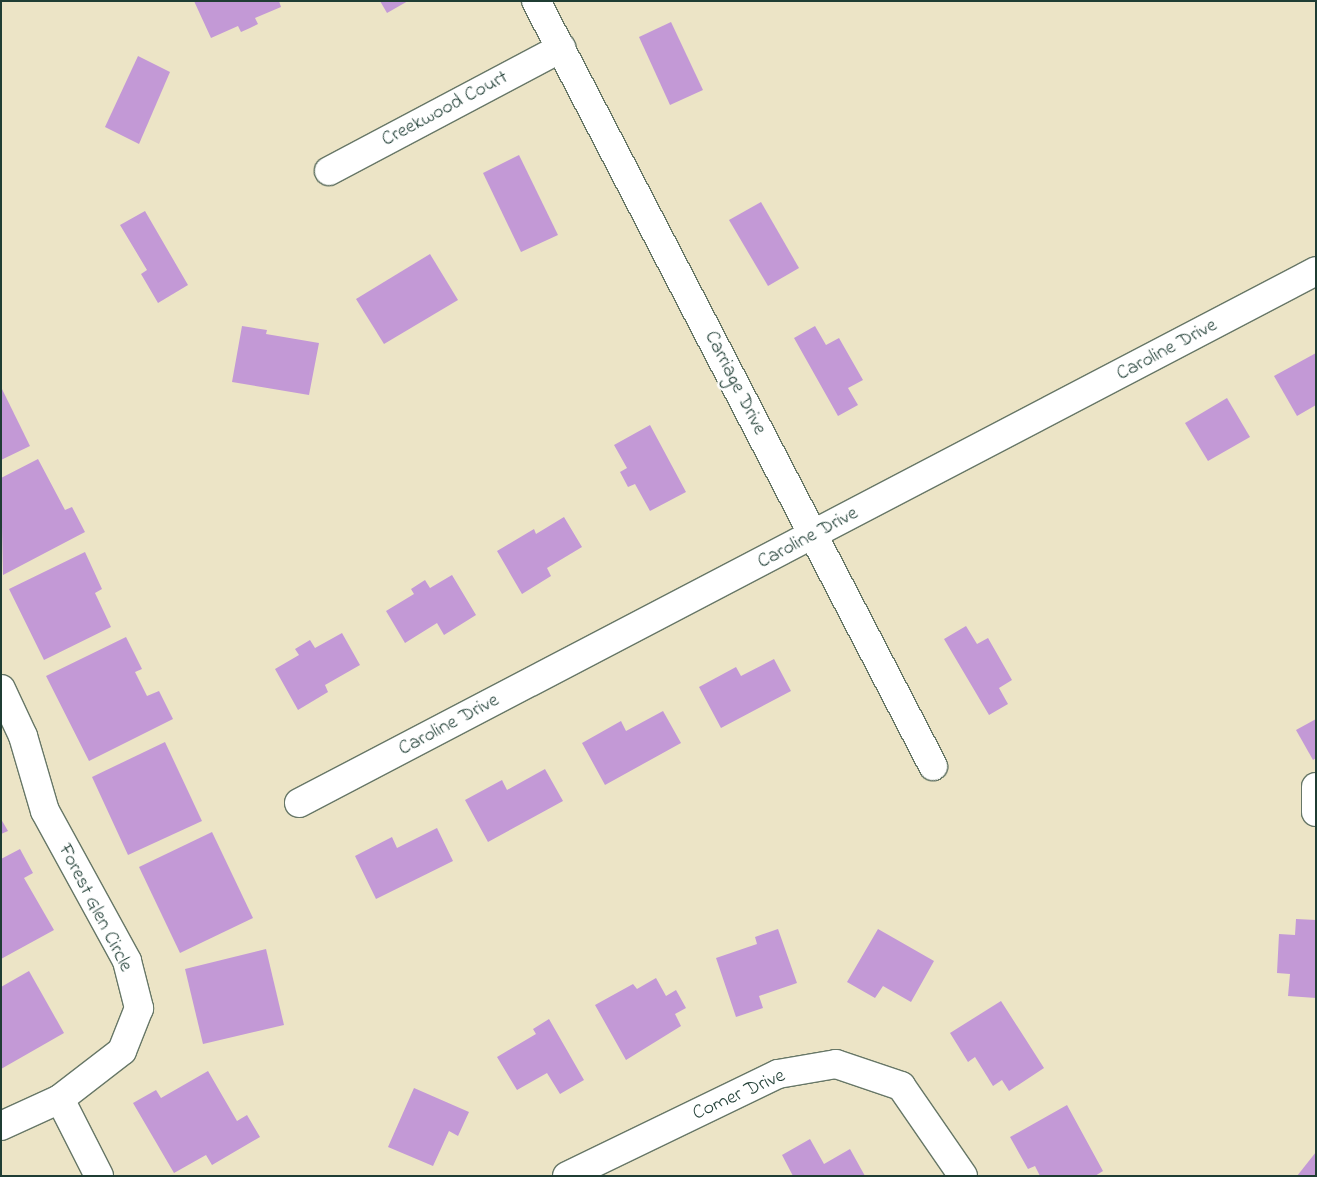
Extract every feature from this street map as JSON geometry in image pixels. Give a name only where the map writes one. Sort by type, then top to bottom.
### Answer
[{"type":"street","name":"Carriage Drive","points":[[536,1],[933,766]]},
{"type":"street","name":"Creekwood Court","points":[[329,171],[560,48]]},
{"type":"street","name":"Caroline Drive","points":[[299,803],[1316,271]]},
{"type":"street","name":"Forest Glen Circle","points":[[1,689],[23,736],[45,811],[127,960],[138,1008],[122,1051],[60,1098],[1,1126]]},
{"type":"street","points":[[1316,787],[1316,812]]},
{"type":"street","name":"Comer Drive","points":[[567,1176],[778,1074],[836,1064],[901,1086],[963,1176]]},
{"type":"street","points":[[60,1098],[99,1176]]},
{"type":"building","points":[[194,1],[279,1],[281,7],[255,18],[258,24],[241,32],[238,26],[211,38]]},
{"type":"building","points":[[380,1],[408,1],[387,13]]},
{"type":"building","points":[[671,22],[703,90],[670,105],[639,37]]},
{"type":"building","points":[[138,56],[170,72],[139,144],[105,127]]},
{"type":"building","points":[[519,155],[558,235],[521,252],[483,173]]},
{"type":"building","points":[[761,202],[799,268],[768,286],[729,220]]},
{"type":"building","points":[[145,211],[188,285],[158,303],[141,274],[147,270],[120,225]]},
{"type":"building","points":[[430,254],[458,300],[384,344],[356,299]]},
{"type":"building","points":[[242,326],[267,330],[266,334],[319,343],[309,395],[232,382]]},
{"type":"building","points":[[815,326],[826,345],[839,338],[863,380],[848,388],[858,405],[838,416],[794,338]]},
{"type":"building","points":[[1316,353],[1316,405],[1297,416],[1274,376]]},
{"type":"building","points":[[1,387],[30,446],[1,460]]},
{"type":"building","points":[[1227,398],[1250,437],[1208,461],[1185,423]]},
{"type":"building","points":[[650,425],[686,492],[650,511],[635,484],[628,487],[620,472],[627,468],[614,445]]},
{"type":"building","points":[[38,459],[65,510],[72,507],[85,532],[3,575],[1,478]]},
{"type":"building","points":[[564,517],[582,547],[547,568],[551,576],[522,594],[497,551],[534,529],[536,534]]},
{"type":"building","points":[[85,552],[102,589],[95,593],[111,627],[44,660],[9,589]]},
{"type":"building","points":[[452,575],[476,615],[444,635],[437,623],[405,643],[386,611],[414,594],[411,589],[425,580],[430,588]]},
{"type":"building","points":[[966,626],[977,644],[988,638],[1012,680],[999,688],[1008,704],[989,715],[944,639]]},
{"type":"building","points":[[342,633],[360,665],[325,685],[328,692],[298,710],[275,669],[299,655],[295,649],[310,640],[315,648]]},
{"type":"building","points":[[126,637],[142,669],[135,672],[147,696],[159,691],[173,719],[89,761],[46,676]]},
{"type":"building","points":[[774,659],[791,691],[721,728],[699,687],[736,667],[741,676]]},
{"type":"building","points":[[663,711],[681,743],[605,785],[582,743],[621,721],[626,731]]},
{"type":"building","points":[[1316,719],[1316,758],[1313,760],[1296,730]]},
{"type":"building","points":[[165,742],[202,821],[128,855],[92,777]]},
{"type":"building","points":[[545,769],[563,801],[488,842],[465,800],[502,780],[507,790]]},
{"type":"building","points":[[1,819],[8,831],[1,834]]},
{"type":"building","points":[[437,828],[453,861],[376,899],[355,856],[392,837],[397,848]]},
{"type":"building","points":[[212,832],[253,918],[180,953],[139,867]]},
{"type":"building","points":[[20,849],[33,873],[24,878],[54,930],[1,959],[1,859]]},
{"type":"building","points":[[1296,919],[1316,920],[1316,998],[1288,996],[1290,974],[1277,973],[1279,934],[1295,935]]},
{"type":"building","points":[[778,929],[797,983],[759,996],[763,1008],[736,1017],[716,958],[757,944],[755,937]]},
{"type":"building","points":[[878,929],[934,961],[911,1002],[883,986],[875,998],[847,982]]},
{"type":"building","points":[[266,949],[284,1025],[203,1044],[185,969]]},
{"type":"building","points":[[29,971],[64,1033],[1,1069],[1,987]]},
{"type":"building","points":[[656,978],[666,996],[676,990],[686,1008],[675,1014],[681,1026],[626,1060],[595,1005],[633,984],[637,989]]},
{"type":"building","points":[[1001,1001],[1044,1068],[1009,1091],[1002,1080],[993,1086],[975,1057],[968,1062],[950,1033]]},
{"type":"building","points":[[549,1019],[584,1080],[560,1094],[547,1073],[517,1090],[497,1057],[536,1034],[533,1029]]},
{"type":"building","points":[[208,1071],[237,1121],[247,1115],[260,1137],[212,1165],[206,1155],[174,1173],[133,1103],[156,1090],[161,1098]]},
{"type":"building","points":[[414,1088],[469,1112],[458,1136],[449,1131],[433,1166],[388,1147]]},
{"type":"building","points":[[1067,1105],[1103,1171],[1095,1176],[1040,1176],[1035,1166],[1028,1169],[1010,1137]]},
{"type":"building","points":[[810,1139],[824,1164],[850,1149],[865,1176],[793,1176],[782,1155]]},
{"type":"building","points":[[1316,1152],[1316,1176],[1297,1176]]}]
